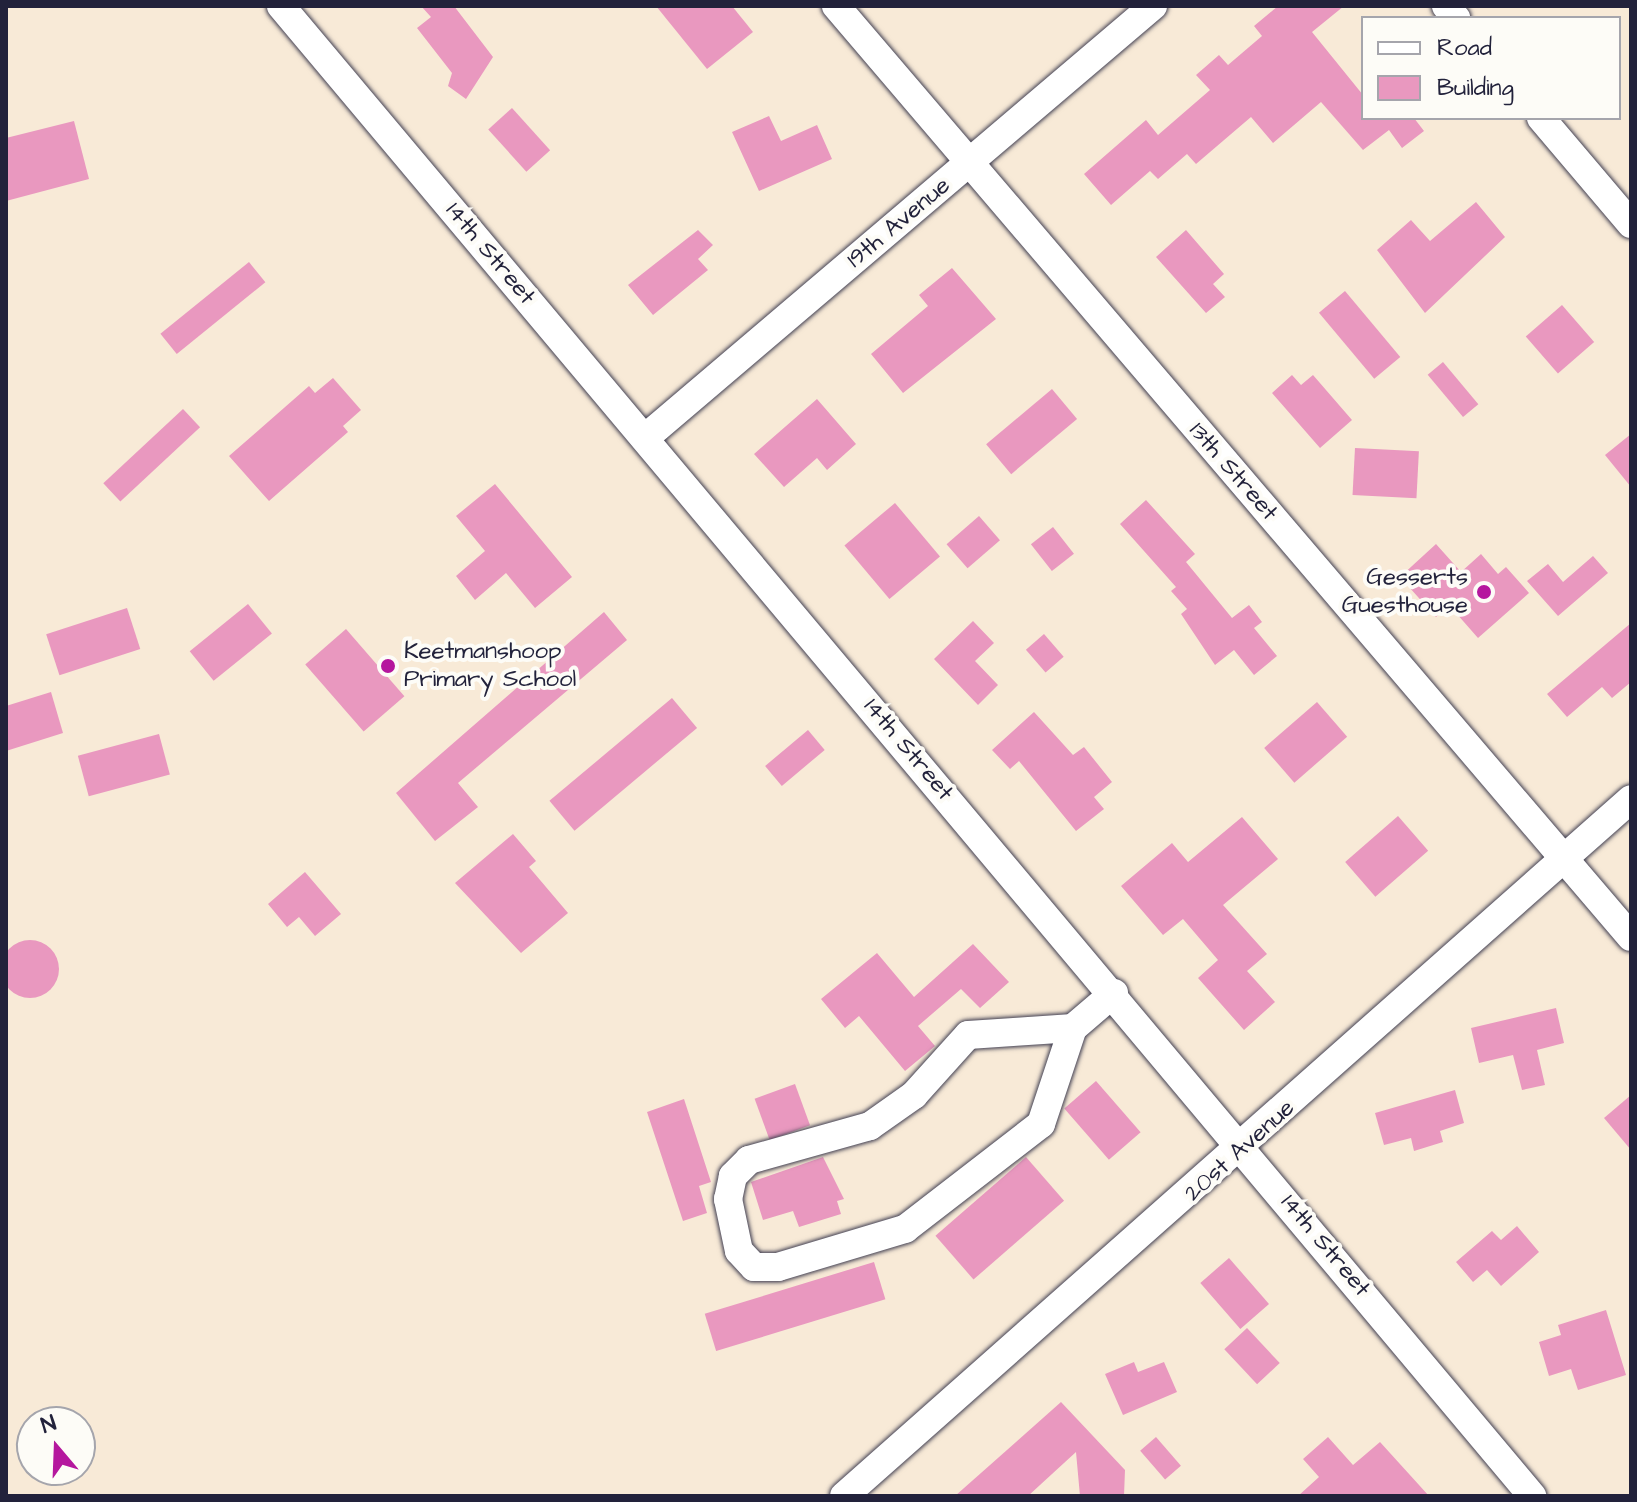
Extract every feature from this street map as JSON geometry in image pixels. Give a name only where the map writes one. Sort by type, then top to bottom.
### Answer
[{"type":"street","name":"14th Street","points":[[281,6],[1114,993],[1532,1496]]},
{"type":"street","name":"13th Street","points":[[836,6],[1631,937]]},
{"type":"street","name":"19th Avenue","points":[[645,438],[1153,6]]},
{"type":"street","points":[[1543,120],[1631,224]]},
{"type":"street","name":"20st Avenue","points":[[844,1496],[1244,1148],[1563,857],[1631,799]]},
{"type":"street","points":[[1073,1028],[968,1035],[914,1095],[870,1126],[749,1160],[733,1176],[728,1199],[739,1251],[754,1267],[778,1267],[905,1229],[1041,1124],[1073,1028],[1114,993]]},
{"type":"building","points":[[421,6],[454,6],[493,57],[466,99],[448,86],[452,73],[417,28],[431,17]]},
{"type":"building","points":[[656,6],[732,6],[753,32],[707,69]]},
{"type":"building","points":[[1278,6],[1344,6],[1312,32],[1361,93],[1361,120],[1416,120],[1424,131],[1402,148],[1389,130],[1363,150],[1321,102],[1273,143],[1251,117],[1196,164],[1187,154],[1158,179],[1150,171],[1111,205],[1084,174],[1146,120],[1158,135],[1210,90],[1196,75],[1219,55],[1228,65],[1262,36],[1254,26]]},
{"type":"building","points":[[512,108],[550,150],[526,172],[488,129]]},
{"type":"building","points":[[769,116],[781,141],[817,125],[832,159],[759,191],[732,132]]},
{"type":"building","points":[[74,121],[89,179],[6,201],[6,138]]},
{"type":"building","points":[[1476,202],[1505,237],[1425,313],[1377,250],[1411,220],[1430,241]]},
{"type":"building","points":[[698,230],[713,245],[698,259],[708,270],[653,315],[628,285]]},
{"type":"building","points":[[1186,230],[1224,274],[1213,284],[1225,297],[1206,313],[1156,257]]},
{"type":"building","points":[[249,262],[265,282],[177,354],[160,334]]},
{"type":"building","points":[[952,268],[996,319],[903,393],[871,354],[928,306],[919,295]]},
{"type":"building","points":[[1345,291],[1400,357],[1374,379],[1319,313]]},
{"type":"building","points":[[1562,305],[1594,342],[1558,373],[1526,336]]},
{"type":"building","points":[[1443,362],[1478,404],[1463,417],[1428,375]]},
{"type":"building","points":[[1292,375],[1301,385],[1313,375],[1352,420],[1320,448],[1272,393]]},
{"type":"building","points":[[333,378],[361,410],[343,426],[348,432],[269,501],[229,456],[309,386],[315,393]]},
{"type":"building","points":[[1052,389],[1077,419],[1011,474],[986,444]]},
{"type":"building","points":[[817,399],[856,444],[827,470],[817,458],[784,487],[754,454]]},
{"type":"building","points":[[183,409],[200,427],[120,502],[103,483]]},
{"type":"building","points":[[1631,434],[1631,487],[1605,455]]},
{"type":"building","points":[[1355,448],[1419,451],[1416,498],[1353,495]]},
{"type":"building","points":[[495,484],[572,577],[535,608],[506,573],[475,600],[456,576],[485,551],[456,516]]},
{"type":"building","points":[[1146,500],[1195,554],[1186,562],[1232,618],[1249,605],[1262,622],[1254,628],[1277,656],[1254,675],[1234,650],[1215,665],[1181,614],[1187,609],[1171,591],[1176,587],[1120,524]]},
{"type":"building","points":[[895,503],[940,557],[889,599],[844,545]]},
{"type":"building","points":[[979,516],[1000,540],[968,568],[947,544]]},
{"type":"building","points":[[1053,527],[1074,554],[1052,571],[1031,544]]},
{"type":"building","points":[[1436,544],[1461,572],[1481,554],[1498,574],[1506,567],[1529,593],[1478,638],[1449,605],[1436,617],[1400,577]]},
{"type":"building","points":[[1593,556],[1608,573],[1558,616],[1527,581],[1548,564],[1563,582]]},
{"type":"building","points":[[248,604],[272,634],[214,681],[190,651]]},
{"type":"building","points":[[127,608],[140,649],[59,675],[46,634]]},
{"type":"building","points":[[604,612],[627,640],[458,783],[478,807],[435,841],[396,793]]},
{"type":"building","points":[[973,621],[994,643],[975,661],[998,685],[978,705],[934,659]]},
{"type":"building","points":[[1631,623],[1631,682],[1612,698],[1602,687],[1567,717],[1547,694]]},
{"type":"building","points":[[346,629],[404,696],[364,732],[305,664]]},
{"type":"building","points":[[1044,634],[1064,657],[1046,672],[1026,650]]},
{"type":"building","points":[[51,692],[63,733],[6,751],[6,706]]},
{"type":"building","points":[[672,698],[697,728],[575,831],[549,801]]},
{"type":"building","points":[[1317,702],[1347,737],[1294,783],[1264,748]]},
{"type":"building","points":[[1034,712],[1073,755],[1084,747],[1112,782],[1094,797],[1104,809],[1076,831],[1019,761],[1010,769],[992,750]]},
{"type":"building","points":[[808,730],[825,750],[782,786],[765,766]]},
{"type":"building","points":[[159,734],[170,775],[89,796],[78,756]]},
{"type":"building","points":[[1398,816],[1428,851],[1375,897],[1345,862]]},
{"type":"building","points":[[1242,817],[1278,859],[1223,905],[1267,954],[1247,971],[1275,1002],[1244,1030],[1198,978],[1218,960],[1183,919],[1163,935],[1121,886],[1172,843],[1188,862]]},
{"type":"building","points":[[513,834],[536,861],[529,867],[568,913],[521,953],[455,883]]},
{"type":"building","points":[[305,872],[341,914],[315,936],[299,917],[287,927],[268,904]]},
{"type":"building","points":[[30,940],[41,942],[50,949],[57,958],[57,980],[50,989],[41,996],[30,998],[19,996],[10,989],[3,980],[1,969],[3,958],[10,949],[19,942]]},
{"type":"building","points":[[973,944],[1009,982],[980,1008],[961,989],[918,1026],[935,1046],[905,1071],[859,1016],[845,1028],[821,999],[877,953],[914,997]]},
{"type":"building","points":[[1556,1008],[1564,1043],[1537,1050],[1545,1085],[1522,1090],[1513,1055],[1479,1063],[1471,1028]]},
{"type":"building","points":[[1096,1081],[1141,1132],[1109,1160],[1064,1109]]},
{"type":"building","points":[[795,1084],[810,1125],[770,1140],[755,1099]]},
{"type":"building","points":[[1455,1090],[1464,1123],[1440,1131],[1443,1142],[1414,1151],[1411,1138],[1384,1145],[1375,1113]]},
{"type":"building","points":[[1631,1095],[1631,1150],[1604,1118]]},
{"type":"building","points":[[684,1099],[711,1182],[699,1186],[707,1213],[683,1221],[647,1112]]},
{"type":"building","points":[[823,1157],[844,1199],[837,1201],[841,1214],[799,1227],[793,1211],[763,1220],[751,1182]]},
{"type":"building","points":[[1026,1157],[1064,1201],[973,1280],[935,1236]]},
{"type":"building","points":[[1517,1226],[1539,1252],[1501,1286],[1487,1270],[1473,1282],[1456,1262],[1492,1231],[1501,1240]]},
{"type":"building","points":[[1229,1258],[1269,1304],[1240,1329],[1200,1283]]},
{"type":"building","points":[[874,1262],[885,1299],[716,1351],[705,1314]]},
{"type":"building","points":[[1606,1310],[1626,1375],[1578,1390],[1571,1369],[1549,1376],[1539,1342],[1561,1335],[1558,1325]]},
{"type":"building","points":[[1247,1328],[1280,1363],[1257,1384],[1224,1349]]},
{"type":"building","points":[[1134,1362],[1138,1372],[1164,1362],[1177,1392],[1123,1415],[1105,1374]]},
{"type":"building","points":[[1061,1402],[1125,1470],[1124,1496],[1080,1496],[1076,1452],[1028,1496],[955,1496]]},
{"type":"building","points":[[1156,1437],[1181,1466],[1165,1479],[1140,1451]]},
{"type":"building","points":[[1328,1437],[1353,1465],[1380,1442],[1429,1496],[1298,1496],[1319,1477],[1303,1459]]},
{"type":"place","name":"Gesserts Guesthouse","points":[[1484,592]]},
{"type":"place","name":"Keetmanshoop Primary School","points":[[388,666]]}]
